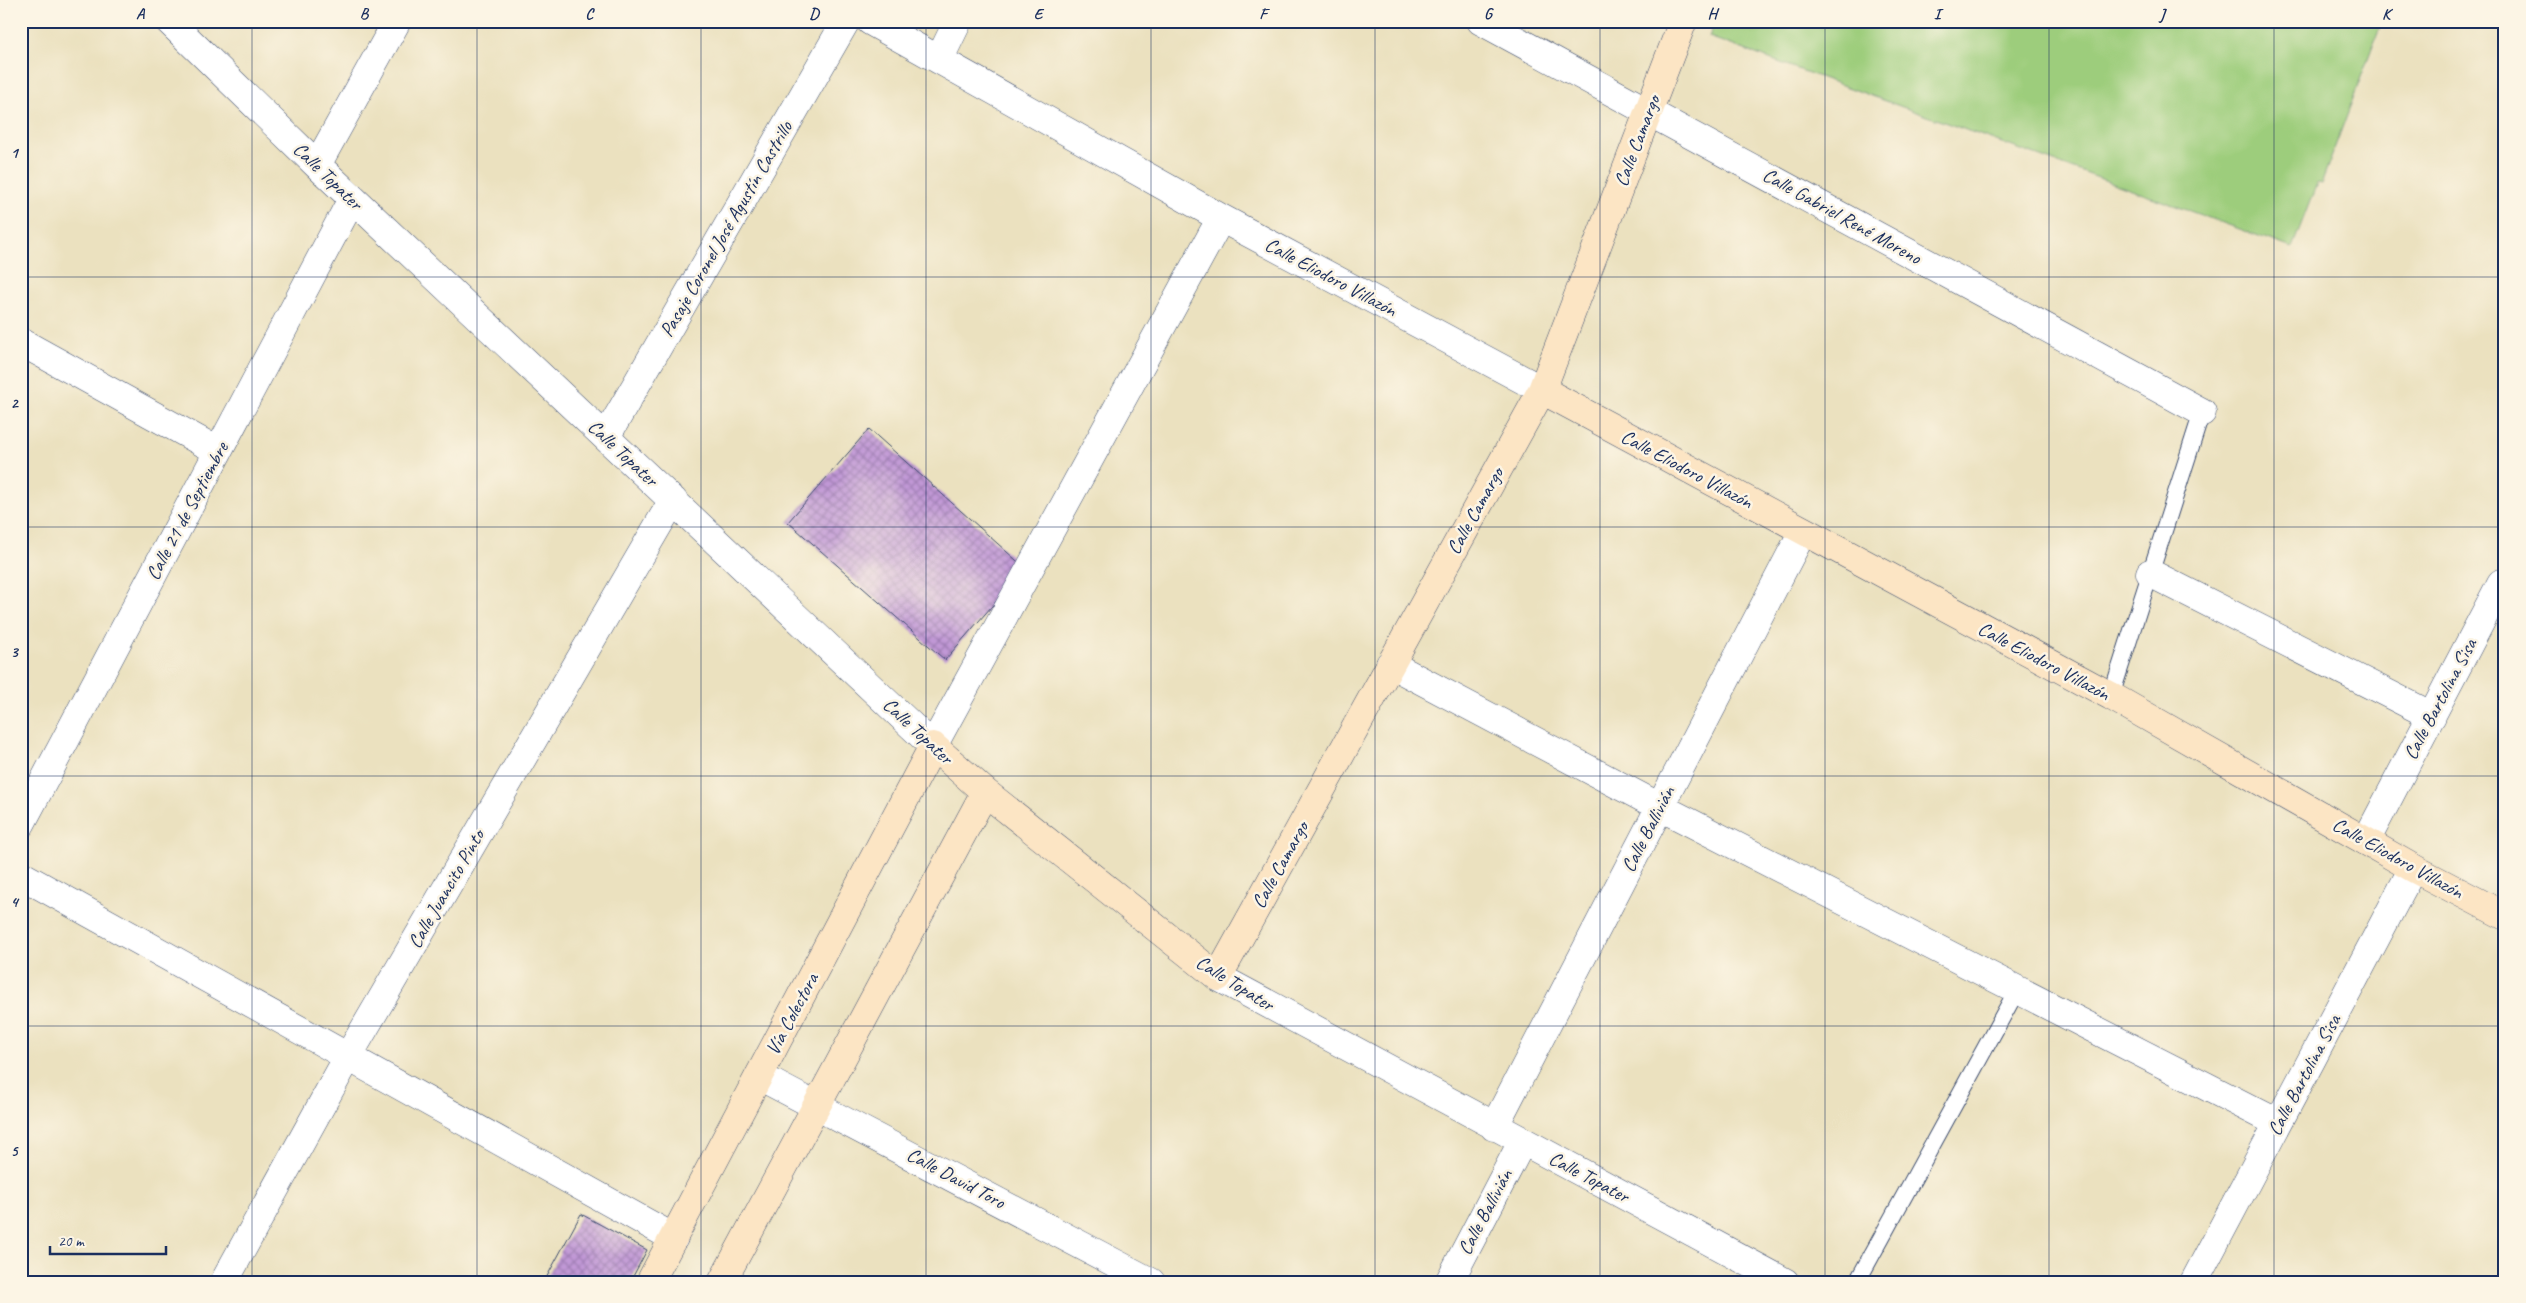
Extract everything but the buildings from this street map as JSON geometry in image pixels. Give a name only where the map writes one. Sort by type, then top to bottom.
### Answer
[{"type":"main road","name":"Calle Camargo","points":[[1218,977],[1542,390],[1683,21]]},
{"type":"main road","name":"Calle Eliodoro Villazón","points":[[1542,390],[2111,696],[2413,868],[2505,916]]},
{"type":"main road","name":"Calle Topater","points":[[933,746],[985,792],[1218,977]]},
{"type":"main road","name":"Vía Colectora","points":[[650,1282],[933,746]]},
{"type":"main road","points":[[722,1282],[985,792]]},
{"type":"street","name":"Calle Topater","points":[[170,21],[352,199],[933,746]]},
{"type":"street","points":[[317,165],[397,21]]},
{"type":"street","name":"Pasaje Coronel José Agustín Castrillo","points":[[606,438],[846,21]]},
{"type":"street","name":"Calle Eliodoro Villazón","points":[[870,21],[1221,218],[1542,390]]},
{"type":"street","points":[[939,60],[958,21]]},
{"type":"street","name":"Calle Gabriel René Moreno","points":[[1481,21],[2202,412]]},
{"type":"street","name":"Calle 21 de Septiembre","points":[[21,824],[352,199]]},
{"type":"street","points":[[933,746],[1221,218]]},
{"type":"street","points":[[21,342],[218,452]]},
{"type":"street","name":"Calle Juancito Pinto","points":[[224,1282],[348,1055],[672,500]]},
{"type":"street","name":"Calle Ballivián","points":[[1494,1127],[1803,531]]},
{"type":"street","points":[[2150,573],[2432,716]]},
{"type":"street","name":"Calle Bartolina Sisa","points":[[2366,841],[2503,580]]},
{"type":"street","points":[[1390,664],[1660,806],[2278,1123]]},
{"type":"street","name":"Calle Bartolina Sisa","points":[[2194,1282],[2413,868]]},
{"type":"street","points":[[21,875],[348,1055],[674,1238]]},
{"type":"street","name":"Calle Topater","points":[[1218,977],[1785,1282]]},
{"type":"street","name":"Calle David Toro","points":[[759,1076],[1151,1282]]},
{"type":"street","name":"Calle Ballivián","points":[[1449,1282],[1522,1142]]},
{"type":"lane","points":[[2111,696],[2202,412]]},
{"type":"lane","points":[[1857,1282],[2017,990]]},
{"type":"green space","points":[[1715,21],[2382,21],[2321,184],[2317,183],[2292,248],[1709,37]]}]
